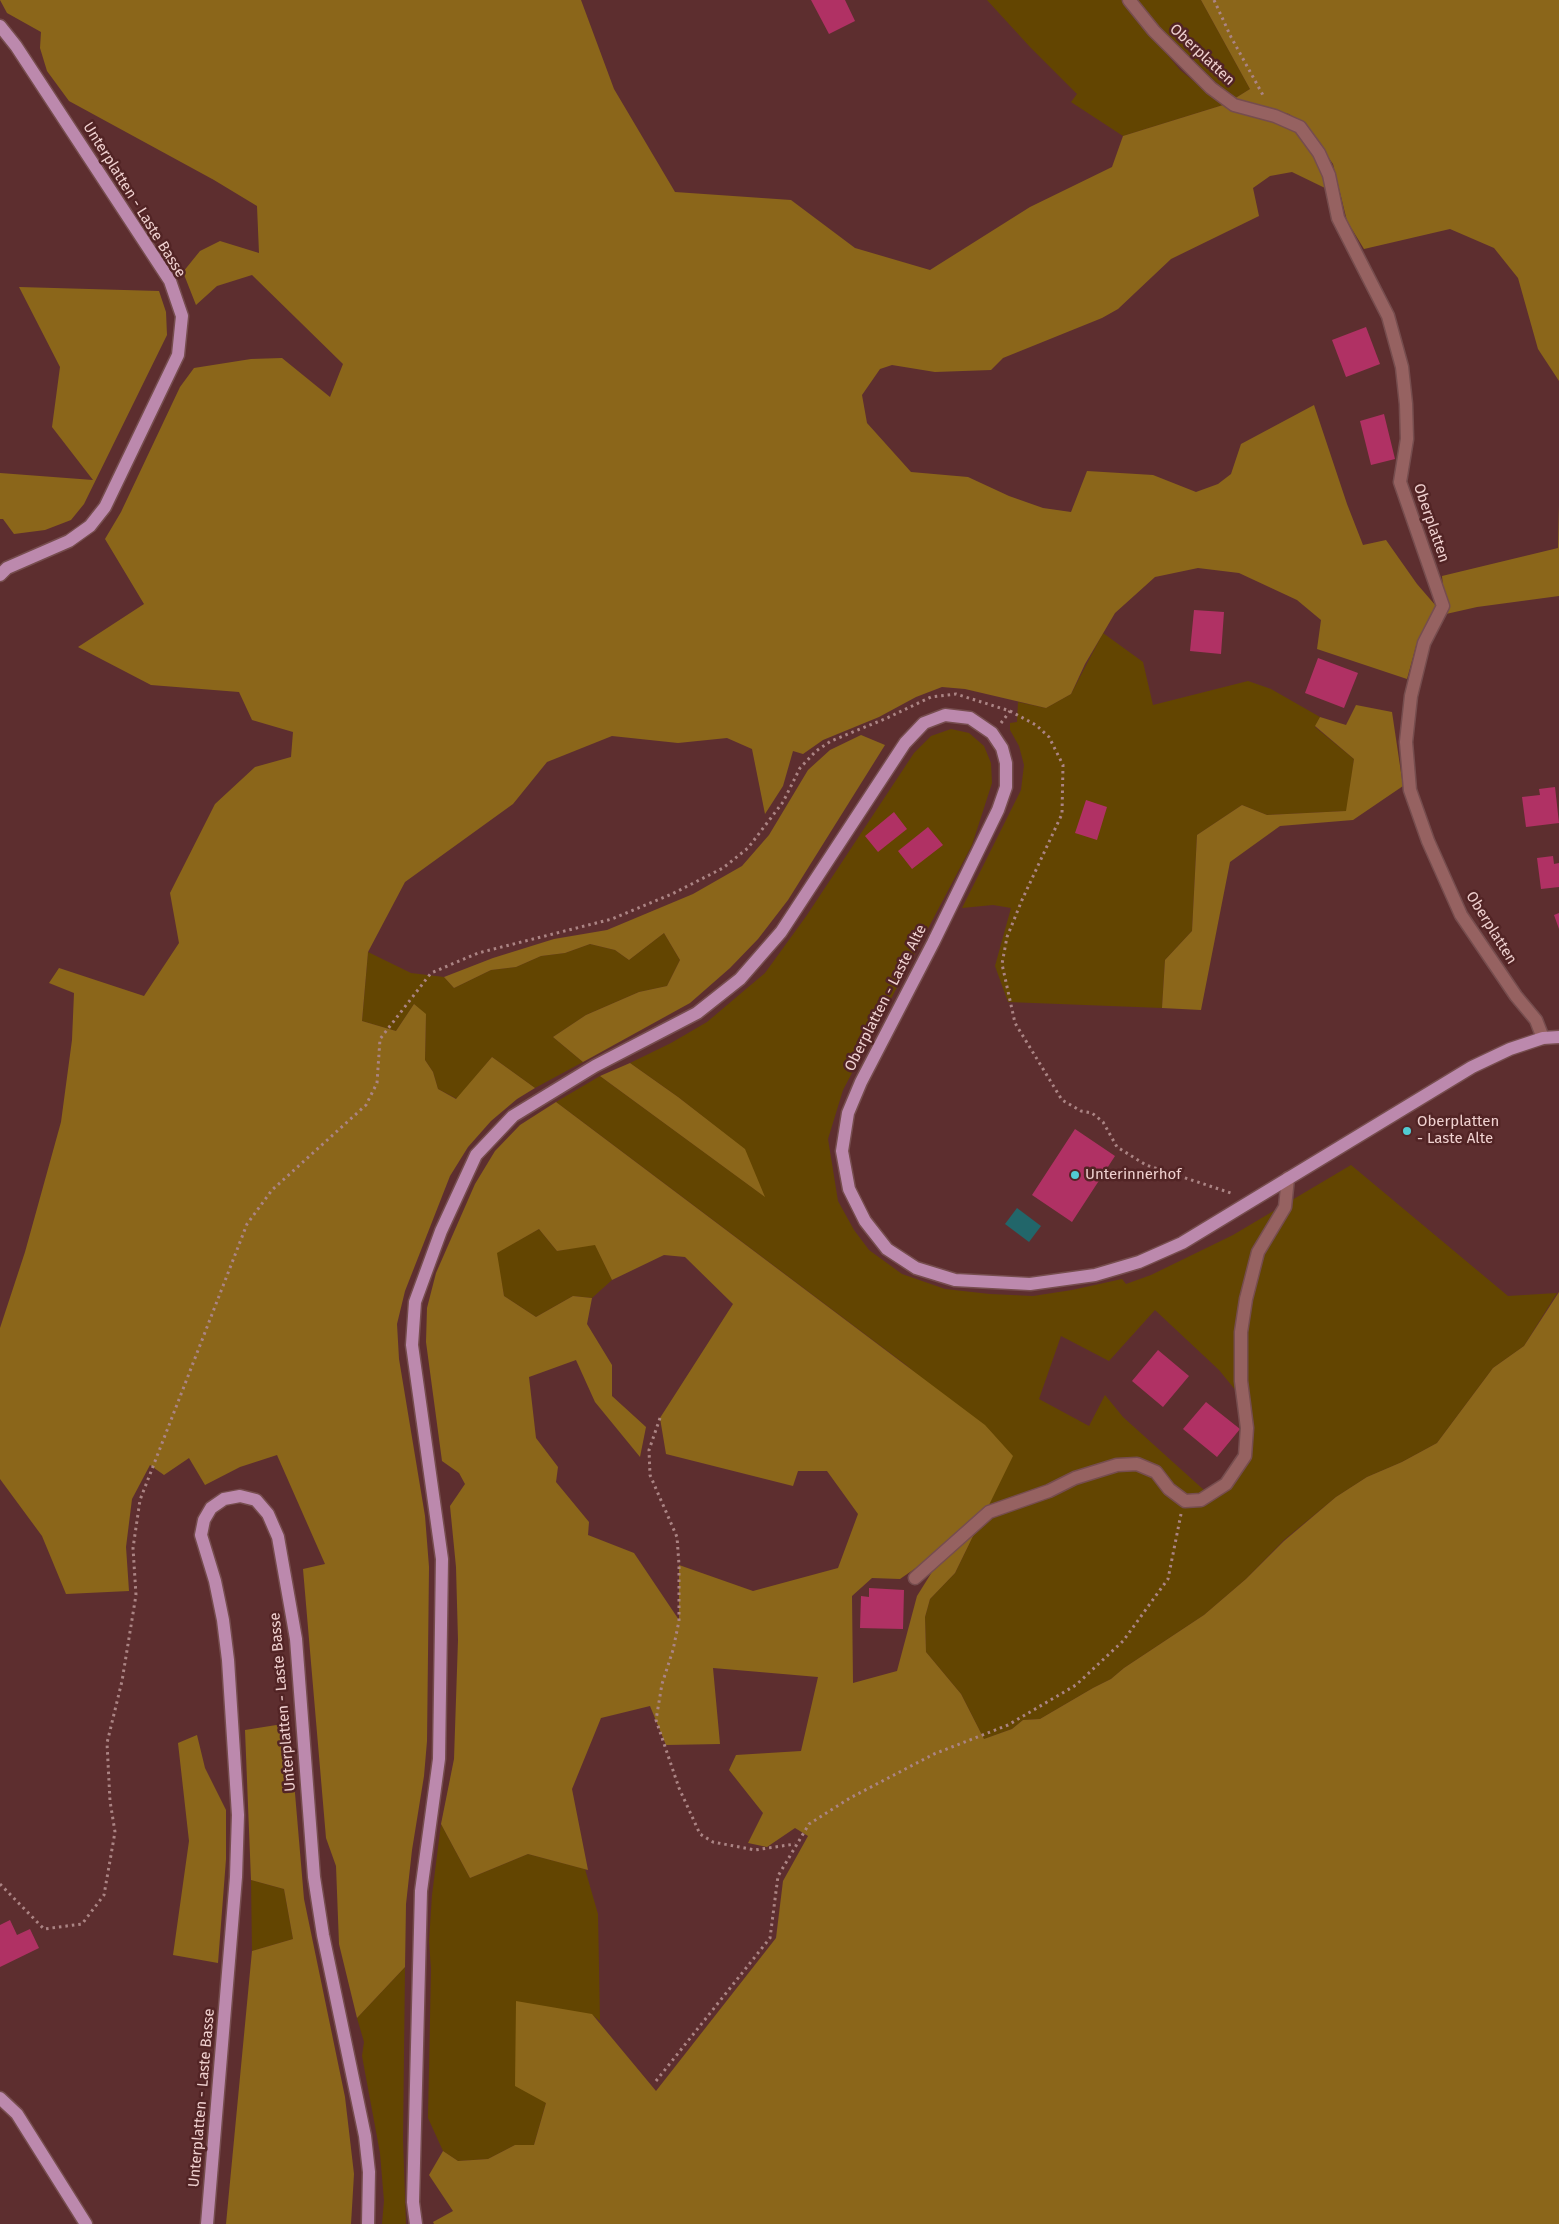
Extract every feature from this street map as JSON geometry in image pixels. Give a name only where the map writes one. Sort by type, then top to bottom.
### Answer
[{"type":"main road","name":"Unterplatten - Laste Basse","points":[[0,26],[16,46],[170,281],[182,316],[178,355],[105,506],[90,526],[69,541],[7,568],[0,575]]},
{"type":"main road","name":"Oberplatten - Laste Alte","points":[[416,2224],[413,2202],[421,1891],[439,1759],[442,1559],[412,1345],[415,1302],[440,1230],[476,1155],[513,1116],[595,1066],[697,1013],[740,979],[781,932],[905,743],[924,723],[945,715],[970,718],[992,732],[1002,748],[1006,763],[1006,787],[993,819],[848,1113],[842,1151],[849,1189],[865,1221],[887,1249],[916,1268],[955,1280],[1030,1284],[1095,1275],[1139,1262],[1182,1243],[1472,1067],[1510,1049],[1543,1038],[1559,1037]]},
{"type":"main road","name":"Unterplatten - Laste Basse","points":[[208,2224],[236,1877],[238,1815],[228,1660],[223,1620],[215,1582],[201,1535],[204,1520],[211,1508],[224,1499],[240,1496],[256,1500],[268,1514],[278,1537],[296,1639],[314,1877],[323,1935],[365,2136],[369,2172],[368,2224]]},
{"type":"main road","points":[[0,2098],[17,2114],[86,2224]]},
{"type":"street","name":"Oberplatten","points":[[1129,0],[1154,31],[1211,88],[1234,105],[1275,116],[1300,127],[1319,153],[1329,175],[1338,218],[1388,316],[1402,367],[1407,438],[1400,482],[1443,606],[1424,643],[1411,696],[1406,742],[1410,790],[1428,841],[1461,915],[1516,996],[1536,1020],[1543,1038]]},
{"type":"street","points":[[915,1578],[989,1512],[1049,1491],[1075,1478],[1118,1465],[1137,1464],[1156,1472],[1169,1489],[1184,1501],[1201,1500],[1226,1484],[1246,1456],[1247,1428],[1241,1381],[1242,1324],[1258,1252],[1285,1207],[1288,1178]]},
{"type":"path","points":[[1214,0],[1275,116]]},
{"type":"path","points":[[0,1884],[44,1929],[82,1924],[104,1895],[115,1832],[110,1801],[107,1743],[122,1681],[136,1595],[132,1548],[140,1500],[247,1224],[272,1190],[366,1105],[377,1083],[380,1038],[431,973],[478,953],[612,919],[672,894],[723,868],[748,848],[783,802],[800,768],[816,751],[831,741],[887,718],[931,697],[956,694],[1010,711],[1036,725],[1049,737],[1062,765],[1062,814],[1007,937],[1002,964],[1015,1023],[1062,1100],[1082,1111],[1092,1114],[1103,1122],[1117,1147],[1146,1165],[1253,1200]]},
{"type":"path","points":[[660,1418],[649,1450],[650,1475],[677,1537],[679,1621],[673,1650],[662,1684],[656,1720],[680,1788],[700,1834],[713,1842],[755,1850],[796,1844]]},
{"type":"path","points":[[656,2081],[770,1938],[778,1876],[809,1824],[850,1798],[934,1754],[1008,1725],[1076,1685],[1123,1641],[1168,1580],[1184,1501]]},
{"type":"shaded area","points":[[0,0],[581,0],[614,89],[675,192],[791,200],[855,248],[930,270],[1030,207],[1112,167],[1123,136],[1223,105],[1235,112],[1268,120],[1295,131],[1320,166],[1325,188],[1292,172],[1270,176],[1253,188],[1259,216],[1171,259],[1118,309],[1102,318],[1003,358],[991,370],[935,372],[892,365],[880,369],[862,395],[867,423],[911,472],[968,477],[1009,496],[1043,508],[1071,512],[1087,471],[1153,475],[1196,492],[1218,484],[1231,474],[1241,444],[1314,405],[1347,504],[1363,545],[1386,540],[1417,584],[1436,606],[1416,646],[1407,679],[1317,649],[1321,620],[1297,600],[1239,573],[1198,568],[1155,577],[1115,613],[1085,664],[1071,694],[1046,708],[965,689],[942,687],[916,697],[879,717],[823,740],[803,754],[793,751],[783,786],[765,814],[752,749],[727,738],[678,743],[612,736],[547,762],[513,804],[405,882],[368,952],[362,1021],[396,1031],[414,1004],[426,1014],[425,1060],[433,1072],[438,1089],[456,1099],[492,1057],[535,1088],[517,1099],[491,1121],[468,1147],[450,1176],[405,1291],[397,1324],[399,1359],[425,1516],[429,1567],[427,1741],[406,1904],[405,1967],[357,2018],[339,1944],[336,1866],[326,1838],[303,1569],[325,1564],[277,1455],[240,1467],[205,1485],[189,1458],[164,1475],[150,1465],[132,1499],[126,1547],[129,1591],[66,1594],[42,1536],[0,1479],[0,1328],[25,1252],[61,1122],[72,1040],[74,993],[49,983],[59,968],[144,996],[179,943],[170,893],[215,804],[255,767],[291,757],[293,732],[252,720],[239,692],[151,685],[78,647],[144,604],[105,539],[121,512],[180,387],[194,368],[251,359],[282,358],[330,397],[343,364],[252,275],[217,286],[196,305],[183,272],[200,251],[220,241],[259,253],[257,206],[214,180],[69,101],[47,71],[40,48],[41,32],[7,13]]},
{"type":"shaded area","points":[[987,0],[1122,0],[1180,70],[1223,105],[1123,136],[1071,102],[1077,94]]},
{"type":"shaded area","points":[[1135,0],[1201,0],[1250,89],[1234,99],[1160,30]]},
{"type":"shaded area","points":[[1201,0],[1559,0],[1559,381],[1538,349],[1518,278],[1494,248],[1450,229],[1364,249],[1347,221],[1333,164],[1306,126],[1289,114],[1234,99],[1250,89]]},
{"type":"shaded area","points":[[19,287],[159,291],[166,312],[167,335],[84,504],[71,520],[45,530],[14,534],[3,519],[0,519],[0,473],[93,480],[52,427],[60,367]]},
{"type":"shaded area","points":[[1559,505],[1559,596],[1477,607],[1446,614],[1442,576],[1558,548]]},
{"type":"shaded area","points":[[1103,633],[1143,662],[1153,705],[1248,681],[1271,689],[1320,717],[1315,727],[1354,759],[1347,811],[1267,815],[1242,805],[1197,835],[1192,931],[1165,960],[1162,1008],[1008,1002],[995,966],[1011,908],[993,905],[962,908],[1021,790],[1024,765],[1019,746],[1010,730],[1010,723],[1017,722],[1018,702],[1046,708],[1071,694]]},
{"type":"shaded area","points":[[1356,705],[1392,712],[1403,786],[1353,820],[1280,826],[1230,862],[1201,1010],[1162,1008],[1165,960],[1192,931],[1197,835],[1242,805],[1267,815],[1346,811],[1354,759],[1315,726],[1320,717],[1346,725]]},
{"type":"shaded area","points":[[951,729],[969,733],[984,746],[991,763],[992,783],[972,845],[843,1090],[828,1139],[838,1201],[854,1230],[869,1250],[902,1274],[945,1289],[1033,1296],[1122,1279],[1126,1284],[1151,1275],[1233,1235],[1351,1165],[1508,1296],[1557,1293],[1524,1346],[1493,1368],[1437,1443],[1402,1462],[1367,1477],[1336,1497],[1284,1540],[1246,1579],[1204,1615],[1124,1668],[1111,1679],[1040,1719],[1023,1720],[1012,1729],[984,1739],[961,1694],[926,1652],[925,1617],[930,1599],[955,1573],[1012,1456],[906,1365],[556,1102],[600,1076],[764,1196],[744,1149],[678,1097],[630,1063],[671,1043],[707,1022],[765,973],[807,915],[914,753],[931,736]],"holes":[[[1155,1310],[1219,1370],[1237,1392],[1243,1436],[1238,1457],[1222,1478],[1205,1491],[1123,1417],[1105,1395],[1089,1426],[1039,1399],[1061,1336],[1109,1361]]]},
{"type":"shaded area","points":[[861,735],[885,745],[788,900],[758,939],[730,968],[690,1003],[583,1062],[553,1037],[586,1015],[639,992],[667,986],[680,960],[664,933],[629,960],[615,950],[590,944],[565,953],[541,956],[516,967],[491,970],[454,988],[444,977],[493,958],[554,939],[607,930],[693,894],[742,866],[769,835],[808,770],[830,750]]},
{"type":"shaded area","points":[[664,933],[680,960],[667,986],[639,992],[586,1015],[553,1037],[583,1062],[535,1088],[492,1057],[457,1099],[438,1089],[433,1072],[425,1060],[426,1015],[414,1004],[396,1031],[362,1021],[368,952],[411,973],[444,977],[454,988],[491,970],[516,967],[541,956],[565,953],[590,944],[615,950],[629,960]]},
{"type":"shaded area","points":[[630,1063],[678,1097],[745,1149],[765,1197],[600,1076]]},
{"type":"shaded area","points":[[556,1102],[985,1425],[1013,1456],[989,1505],[923,1563],[900,1579],[872,1578],[852,1596],[853,1683],[897,1671],[917,1596],[937,1564],[975,1532],[955,1573],[930,1599],[925,1617],[926,1652],[961,1694],[984,1739],[1012,1729],[1023,1720],[1040,1719],[1111,1679],[1124,1668],[1204,1615],[1246,1579],[1284,1541],[1336,1497],[1367,1477],[1402,1462],[1437,1443],[1493,1368],[1524,1346],[1559,1292],[1559,2224],[434,2224],[433,2222],[453,2211],[429,2175],[443,2151],[458,2161],[488,2159],[515,2145],[534,2145],[546,2103],[515,2086],[516,2001],[592,2014],[656,2091],[776,1938],[783,1881],[808,1836],[795,1828],[767,1847],[748,1843],[763,1813],[729,1770],[736,1755],[801,1751],[818,1677],[713,1668],[720,1744],[666,1745],[650,1706],[601,1718],[572,1789],[588,1870],[528,1854],[470,1878],[441,1824],[454,1759],[458,1640],[456,1567],[450,1506],[465,1484],[459,1473],[442,1461],[426,1342],[427,1308],[436,1273],[475,1184],[495,1151],[520,1125]],"holes":[[[539,1229],[557,1251],[595,1245],[612,1280],[664,1255],[685,1257],[733,1304],[660,1418],[666,1454],[793,1486],[798,1471],[827,1471],[858,1514],[838,1568],[753,1591],[679,1565],[679,1620],[634,1553],[588,1535],[589,1522],[556,1482],[558,1467],[536,1438],[529,1377],[576,1360],[595,1402],[640,1457],[646,1427],[612,1396],[612,1365],[587,1324],[592,1298],[573,1296],[536,1317],[504,1296],[497,1253]]]},
{"type":"shaded area","points":[[539,1229],[557,1251],[595,1244],[612,1280],[592,1298],[573,1296],[536,1317],[504,1296],[496,1253]]},
{"type":"shaded area","points":[[289,1723],[304,1899],[345,2097],[354,2174],[351,2224],[226,2224],[252,1951],[293,1939],[284,1889],[251,1880],[245,1730]]},
{"type":"shaded area","points":[[197,1735],[205,1768],[226,1810],[226,1859],[218,1963],[173,1955],[189,1841],[178,1743]]},
{"type":"shaded area","points":[[441,1824],[470,1878],[528,1854],[585,1869],[598,1914],[600,2021],[591,2014],[546,2103],[534,2145],[515,2145],[488,2159],[458,2161],[443,2151],[428,2118],[431,1969],[429,1941],[432,1895]]},
{"type":"shaded area","points":[[251,1880],[284,1889],[293,1939],[252,1951]]},
{"type":"shaded area","points":[[405,1967],[403,2140],[406,2224],[382,2224],[384,2201],[380,2153],[362,2056],[364,2042],[357,2018]]},
{"type":"water","points":[[1017,1208],[1041,1226],[1029,1242],[1005,1224]]},
{"type":"building","points":[[811,0],[845,0],[855,21],[829,34]]},
{"type":"building","points":[[1366,327],[1380,364],[1346,377],[1332,340]]},
{"type":"building","points":[[1384,414],[1395,459],[1371,465],[1360,421]]},
{"type":"building","points":[[1194,610],[1224,612],[1221,654],[1190,651]]},
{"type":"building","points":[[1318,658],[1358,673],[1344,708],[1305,693]]},
{"type":"building","points":[[1555,787],[1559,823],[1526,827],[1522,797],[1540,795],[1539,789]]},
{"type":"building","points":[[1086,800],[1107,807],[1097,840],[1075,833]]},
{"type":"building","points":[[894,812],[907,829],[878,852],[865,836]]},
{"type":"building","points":[[928,827],[943,845],[912,869],[898,851]]},
{"type":"building","points":[[1553,856],[1554,864],[1559,863],[1559,887],[1541,889],[1537,858]]},
{"type":"building","points":[[1559,913],[1559,929],[1554,915]]},
{"type":"building","points":[[1075,1129],[1115,1156],[1072,1222],[1032,1195]]},
{"type":"building","points":[[1158,1350],[1189,1376],[1163,1407],[1132,1381]]},
{"type":"building","points":[[1206,1402],[1240,1429],[1217,1457],[1183,1429]]},
{"type":"building","points":[[869,1588],[904,1590],[903,1629],[860,1628],[861,1596],[869,1597]]},
{"type":"building","points":[[10,1920],[17,1935],[30,1929],[39,1948],[0,1967],[0,1925]]},
{"type":"place","name":"Oberplatten - Laste Alte","points":[[1407,1131]]},
{"type":"place","name":"Unterinnerhof","points":[[1075,1175]]}]
